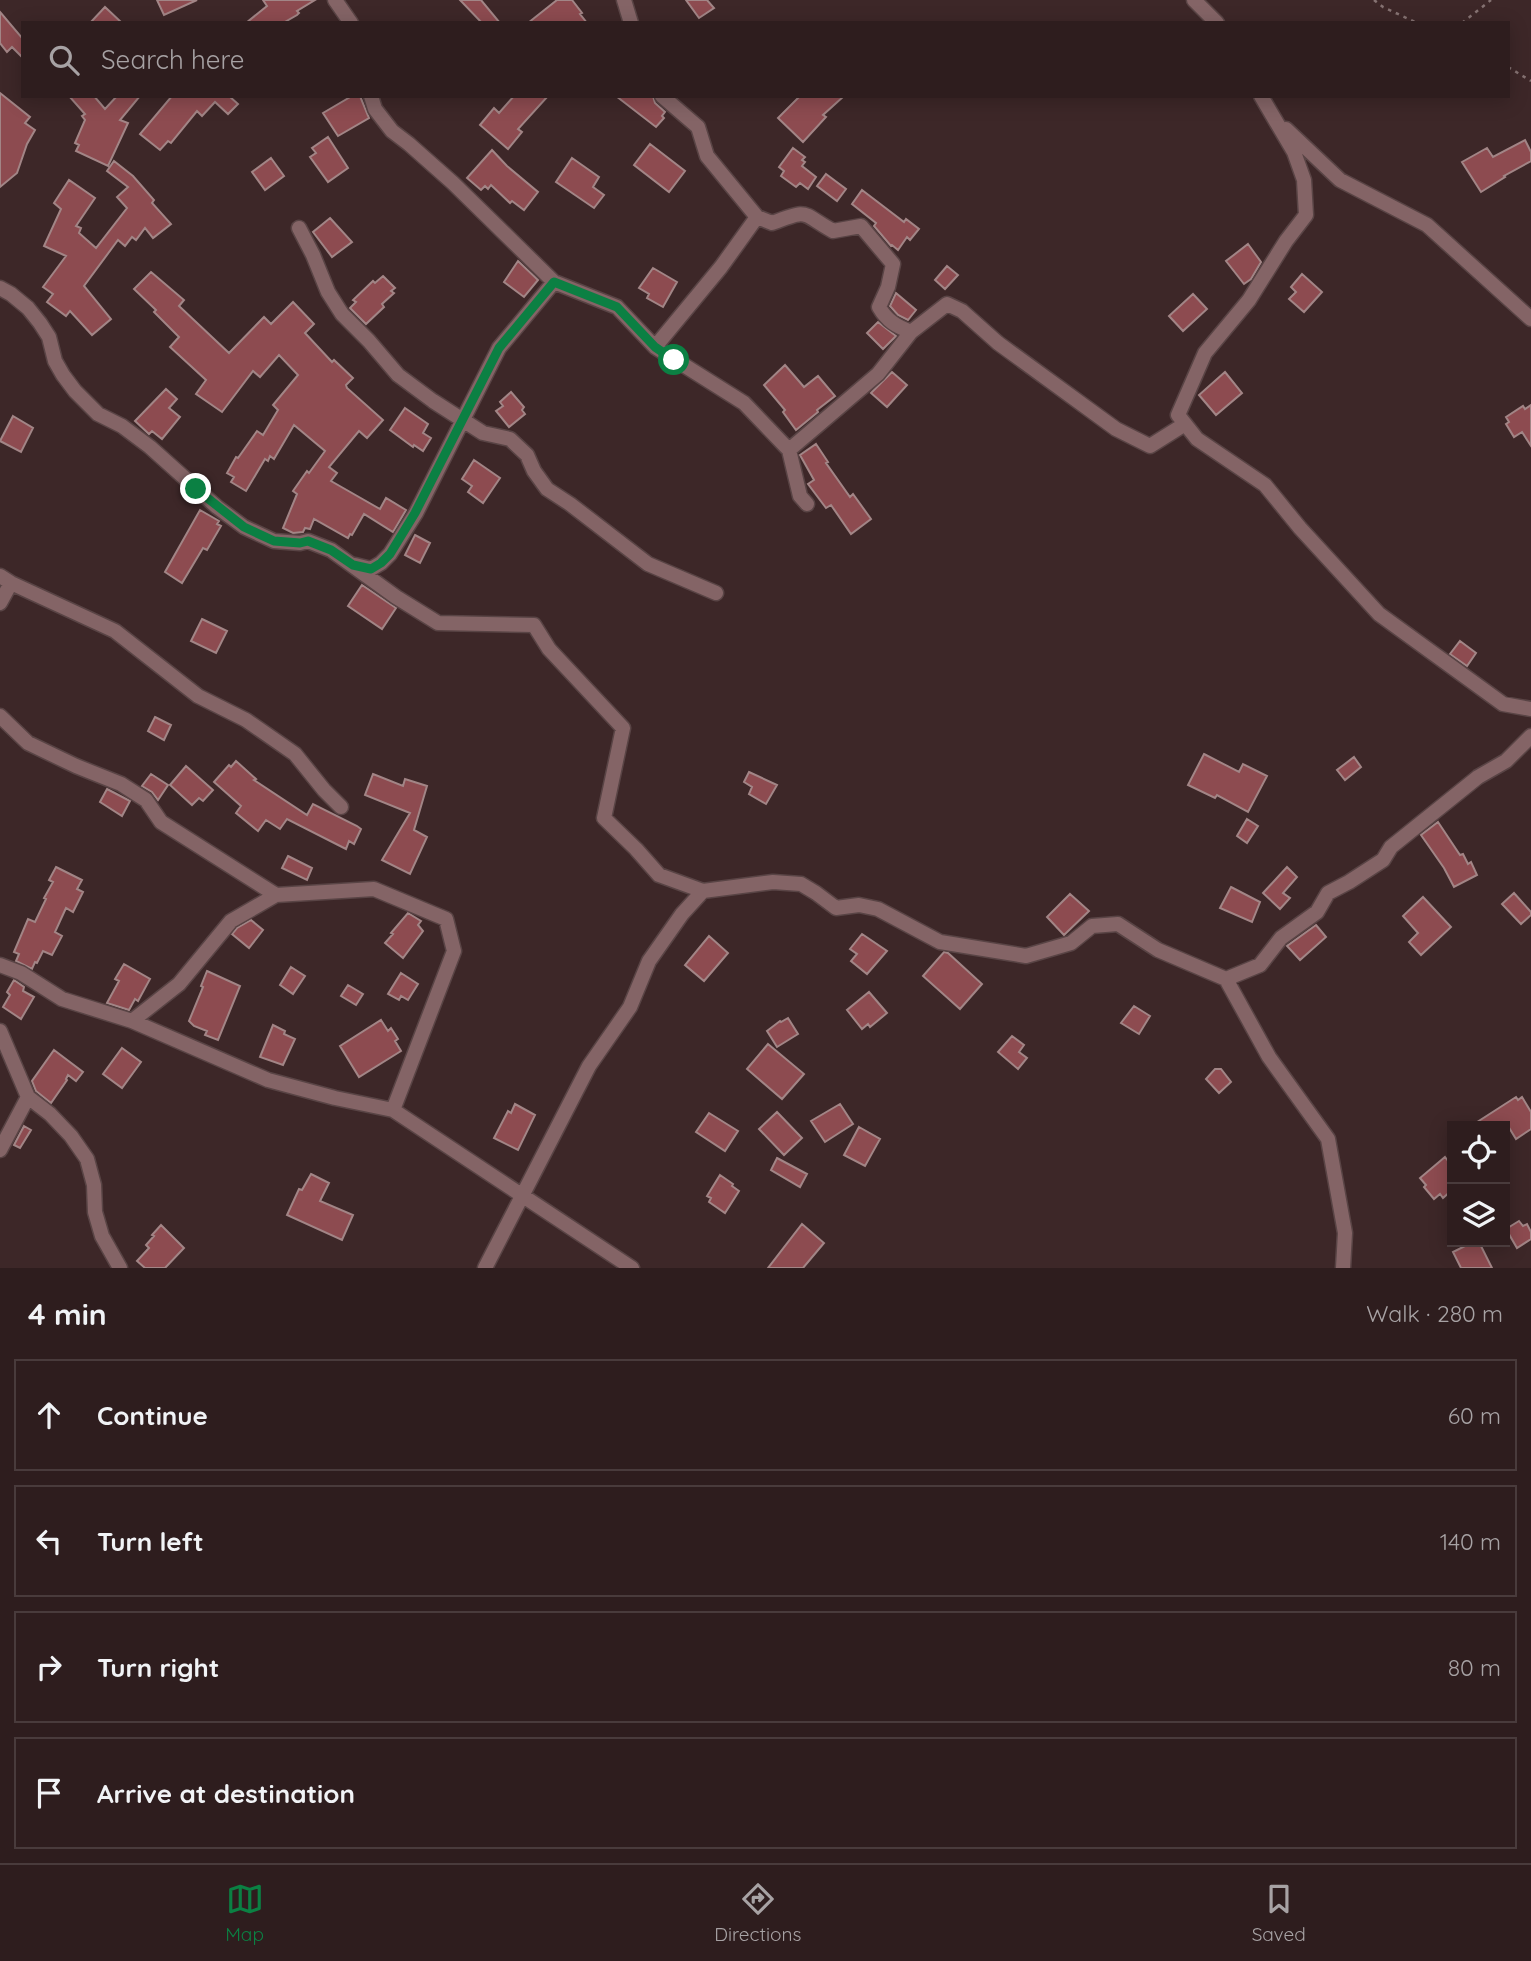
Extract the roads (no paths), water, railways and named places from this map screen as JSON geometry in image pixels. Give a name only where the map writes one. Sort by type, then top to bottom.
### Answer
[{"type":"street","points":[[335,0],[350,21]]},
{"type":"street","points":[[624,0],[630,21]]},
{"type":"street","points":[[1194,0],[1215,21]]},
{"type":"street","points":[[372,98],[375,109],[392,131],[453,183],[554,282],[617,307],[655,347],[744,403],[789,450],[800,496],[807,504]]},
{"type":"street","points":[[664,98],[698,127],[707,156],[757,217],[772,223],[805,213],[833,231],[861,226],[893,264],[888,287],[879,307],[892,324],[911,332]]},
{"type":"street","points":[[1262,98],[1294,152],[1304,180],[1306,215],[1286,240],[1248,300],[1205,354],[1178,415],[1197,439],[1265,485],[1300,528],[1379,614],[1503,704],[1531,709]]},
{"type":"street","points":[[1272,116],[1340,180],[1427,225],[1531,319]]},
{"type":"street","points":[[655,347],[721,267],[757,217]]},
{"type":"street","points":[[299,228],[328,292],[342,314],[398,375],[483,433],[510,439],[527,455],[547,489],[648,564],[716,593]]},
{"type":"street","points":[[353,565],[371,569],[390,554],[415,513],[499,348],[554,282]]},
{"type":"street","points":[[0,288],[28,308],[40,323],[49,337],[55,361],[63,375],[98,414],[122,426],[150,447],[217,507],[244,527],[274,541],[308,541],[331,550],[396,597],[438,623],[534,625],[549,649],[623,728],[604,818],[659,875],[703,891],[773,882],[801,884],[836,908],[859,905],[878,909],[940,942],[1026,956],[1071,943],[1092,926],[1118,924],[1158,950],[1226,979],[1269,1058],[1328,1139],[1345,1233],[1343,1268]]},
{"type":"street","points":[[789,450],[878,374],[911,332],[947,304],[962,311],[998,343],[1127,435],[1150,446],[1185,424]]},
{"type":"street","points":[[0,603],[6,579],[115,631],[198,696],[246,720],[295,754],[341,807]]},
{"type":"street","points":[[0,716],[27,743],[121,784],[146,800],[161,822],[276,895]]},
{"type":"street","points":[[1226,979],[1260,965],[1281,938],[1317,912],[1328,892],[1383,860],[1391,847],[1478,776],[1506,761],[1531,736]]},
{"type":"street","points":[[132,1021],[179,984],[230,921],[276,895],[374,889],[446,919],[454,951],[393,1110]]},
{"type":"street","points":[[485,1268],[590,1066],[630,1007],[649,961],[682,914],[703,891]]},
{"type":"street","points":[[0,965],[21,973],[62,999],[132,1021],[268,1080],[393,1110],[632,1268]]},
{"type":"street","points":[[0,1031],[28,1097],[50,1114],[71,1136],[87,1160],[94,1185],[95,1212],[102,1236],[120,1268]]},
{"type":"street","points":[[0,1150],[28,1097]]}]
